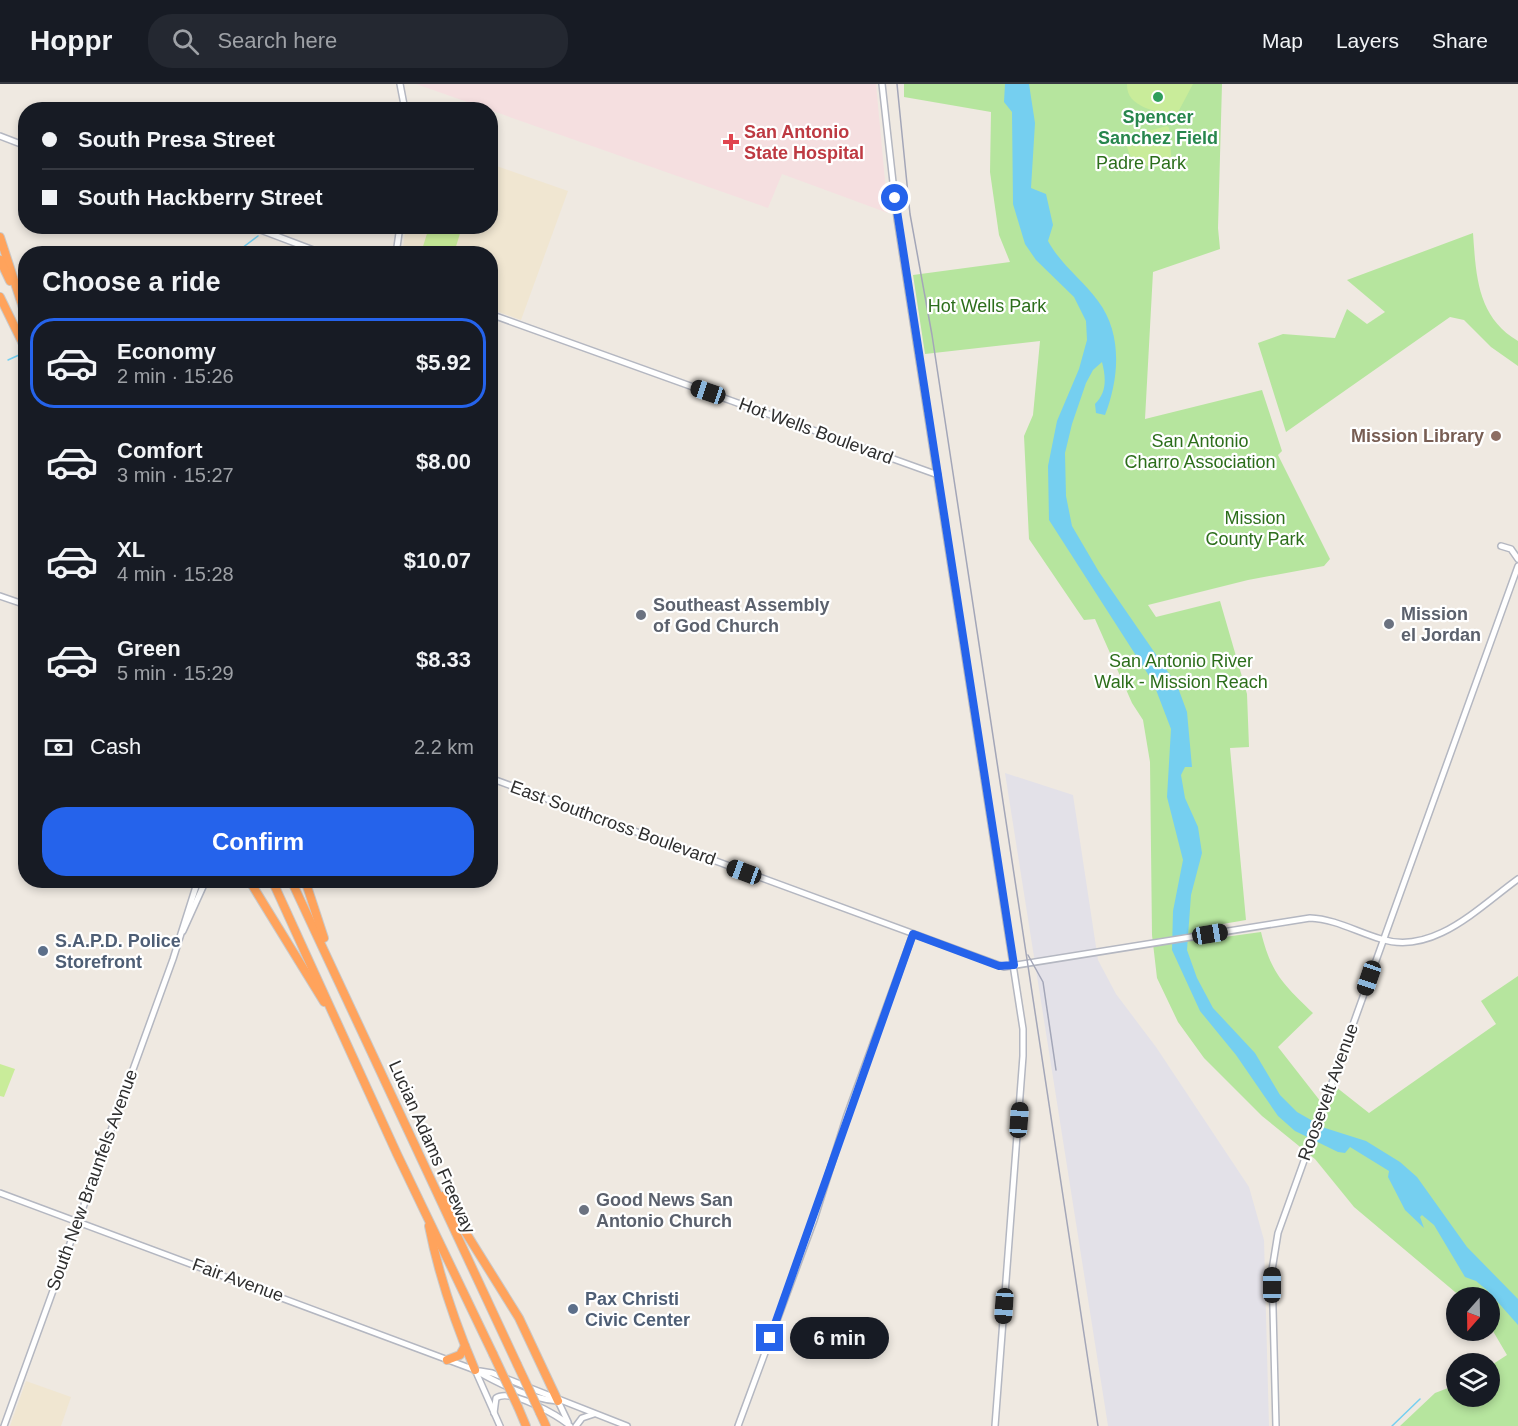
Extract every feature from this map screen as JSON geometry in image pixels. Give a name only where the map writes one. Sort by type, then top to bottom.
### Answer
[{"type":"highway","points":[[0,237],[18,290]]},
{"type":"highway","points":[[0,260],[18,297]]},
{"type":"highway","points":[[0,297],[18,334]]},
{"type":"highway","points":[[254,888],[335,1017]]},
{"type":"highway","name":"Lucian Adams Freeway","points":[[276,888],[526,1426]]},
{"type":"highway","name":"Lucian Adams Freeway","points":[[295,888],[546,1426]]},
{"type":"highway","points":[[307,888],[321,933],[346,987],[355,1017]]},
{"type":"highway","points":[[426,1168],[519,1318],[558,1401]]},
{"type":"highway","points":[[427,1216],[436,1263],[475,1370]]},
{"type":"highway","points":[[447,1360],[460,1355],[465,1346]]},
{"type":"main road","points":[[400,84],[403,102]]},
{"type":"main road","points":[[882,84],[897,218],[1021,1011],[1023,1056],[995,1426]]},
{"type":"main road","points":[[2,137],[18,143]]},
{"type":"main road","points":[[271,234],[303,246]]},
{"type":"main road","name":"Hot Wells Boulevard","points":[[498,317],[938,475]]},
{"type":"main road","points":[[1501,546],[1511,549],[1518,559]]},
{"type":"main road","name":"Roosevelt Avenue","points":[[1276,1426],[1273,1254],[1304,1155],[1518,566]]},
{"type":"main road","points":[[0,596],[18,602]]},
{"type":"main road","name":"East Southcross Boulevard","points":[[498,781],[999,966],[1310,918],[1327,920],[1382,940],[1407,944],[1434,937],[1518,879]]},
{"type":"main road","name":"South New Braunfels Avenue","points":[[182,933],[185,915],[195,888]]},
{"type":"main road","name":"South New Braunfels Avenue","points":[[4,1426],[182,933],[202,888]]},
{"type":"main road","points":[[738,1426],[814,1220],[847,1114],[913,934]]},
{"type":"main road","name":"Fair Avenue","points":[[0,1193],[475,1370],[490,1379],[544,1400],[558,1401],[627,1426]]},
{"type":"main road","points":[[475,1370],[500,1426]]},
{"type":"main road","points":[[494,1413],[496,1398],[508,1395],[557,1414],[570,1426]]},
{"type":"main road","points":[[558,1401],[570,1426]]},
{"type":"main road","points":[[576,1426],[582,1418],[594,1414]]},
{"type":"shaded area","name":"San Antonio State Hospital","points":[[416,84],[876,84],[888,213],[782,174],[768,208],[498,113],[498,102],[467,102]]},
{"type":"shaded area","points":[[498,166],[568,191],[521,320],[498,312],[498,246],[403,246],[405,234],[498,234]]},
{"type":"shaded area","points":[[1005,773],[1073,795],[1098,960],[1116,994],[1156,1047],[1249,1187],[1264,1240],[1269,1426],[1108,1426]]},
{"type":"shaded area","points":[[26,1381],[71,1397],[61,1426],[10,1426]]},
{"type":"green space","points":[[904,84],[1222,84],[1218,228],[1220,249],[1153,272],[1145,419],[1262,390],[1282,451],[1278,455],[1330,559],[1324,566],[1248,580],[1148,605],[1156,617],[1220,601],[1247,694],[1249,747],[1230,748],[1246,920],[1211,926],[1210,939],[1261,932],[1269,958],[1279,977],[1313,1013],[1278,1047],[1328,1111],[1336,1087],[1369,1113],[1496,1024],[1481,1001],[1518,976],[1518,1426],[1400,1426],[1435,1393],[1446,1389],[1446,1407],[1500,1407],[1500,1360],[1507,1355],[1499,1341],[1500,1287],[1449,1287],[1354,1207],[1315,1159],[1262,1116],[1204,1058],[1178,1022],[1157,978],[1152,935],[1150,762],[1143,720],[1132,703],[1095,619],[1084,620],[1029,539],[1024,436],[1033,415],[1040,341],[925,354],[913,275],[1010,262],[999,235],[990,172],[991,112],[904,97]]},
{"type":"green space","name":"Spencer Sanchez Field","points":[[1127,84],[1193,84],[1176,116],[1152,110],[1137,103],[1128,92]]},
{"type":"green space","name":"Padre Park","points":[[1167,126],[1172,167],[1147,166],[1134,161],[1127,147],[1126,137]]},
{"type":"green space","points":[[1473,233],[1481,294],[1494,320],[1518,341],[1518,366],[1491,347],[1464,320],[1450,317],[1286,432],[1258,343],[1283,334],[1335,338],[1347,309],[1367,324],[1385,312],[1347,280]]},
{"type":"green space","points":[[427,234],[460,234],[456,246],[423,246]]},
{"type":"green space","points":[[0,1064],[15,1069],[4,1097],[0,1096]]},
{"type":"water","points":[[1005,84],[1029,84],[1035,123],[1031,188],[1046,194],[1053,225],[1048,241],[1053,250],[1098,301],[1112,328],[1116,372],[1110,401],[1105,415],[1096,413],[1095,404],[1102,395],[1104,384],[1102,362],[1093,370],[1086,383],[1072,424],[1065,453],[1066,496],[1072,526],[1099,572],[1177,685],[1187,712],[1192,767],[1185,767],[1181,775],[1185,798],[1198,827],[1202,853],[1191,895],[1187,950],[1197,978],[1213,1008],[1255,1053],[1280,1095],[1297,1112],[1325,1128],[1366,1141],[1400,1162],[1417,1177],[1467,1247],[1518,1299],[1518,1325],[1500,1305],[1500,1287],[1483,1287],[1465,1277],[1434,1225],[1422,1215],[1420,1217],[1424,1228],[1405,1210],[1388,1177],[1389,1171],[1350,1147],[1345,1153],[1338,1152],[1295,1131],[1278,1116],[1236,1055],[1200,1011],[1172,950],[1173,911],[1183,860],[1167,797],[1171,729],[1153,682],[1049,520],[1048,466],[1057,421],[1079,369],[1087,340],[1086,321],[1074,297],[1036,260],[1025,244],[1013,204],[1012,112],[1004,102]]},
{"type":"waterway","points":[[245,246],[258,236]]},
{"type":"waterway","points":[[8,360],[18,355]]},
{"type":"waterway","points":[[1392,1426],[1420,1399]]},
{"type":"railway","points":[[897,84],[910,214],[932,335],[1098,1426]]},
{"type":"railway","points":[[1028,955],[1043,982],[1056,1070]]},
{"type":"place","name":"Spencer Sanchez Field","points":[[1158,97]]},
{"type":"place","name":"San Antonio State Hospital","points":[[731,142]]},
{"type":"place","name":"Mission Library","points":[[1496,436]]},
{"type":"place","name":"Southeast Assembly of God Church","points":[[641,615]]},
{"type":"place","name":"Mission el Jordan","points":[[1389,624]]},
{"type":"place","name":"S.A.P.D. Police Storefront","points":[[43,951]]},
{"type":"place","name":"Good News San Antonio Church","points":[[584,1210]]},
{"type":"place","name":"Pax Christi Civic Center","points":[[573,1309]]},
{"type":"route","points":[[770,1338],[832,1168],[847,1114],[913,934],[999,966],[1014,965],[895,198]]},
{"type":"park label","name":"Hot Wells Park","points":[[987,306]]},
{"type":"park label","name":"San Antonio Charro Association","points":[[1200,451]]},
{"type":"park label","name":"Mission County Park","points":[[1255,528]]},
{"type":"park label","name":"San Antonio River Walk - Mission Reach","points":[[1181,671]]}]
